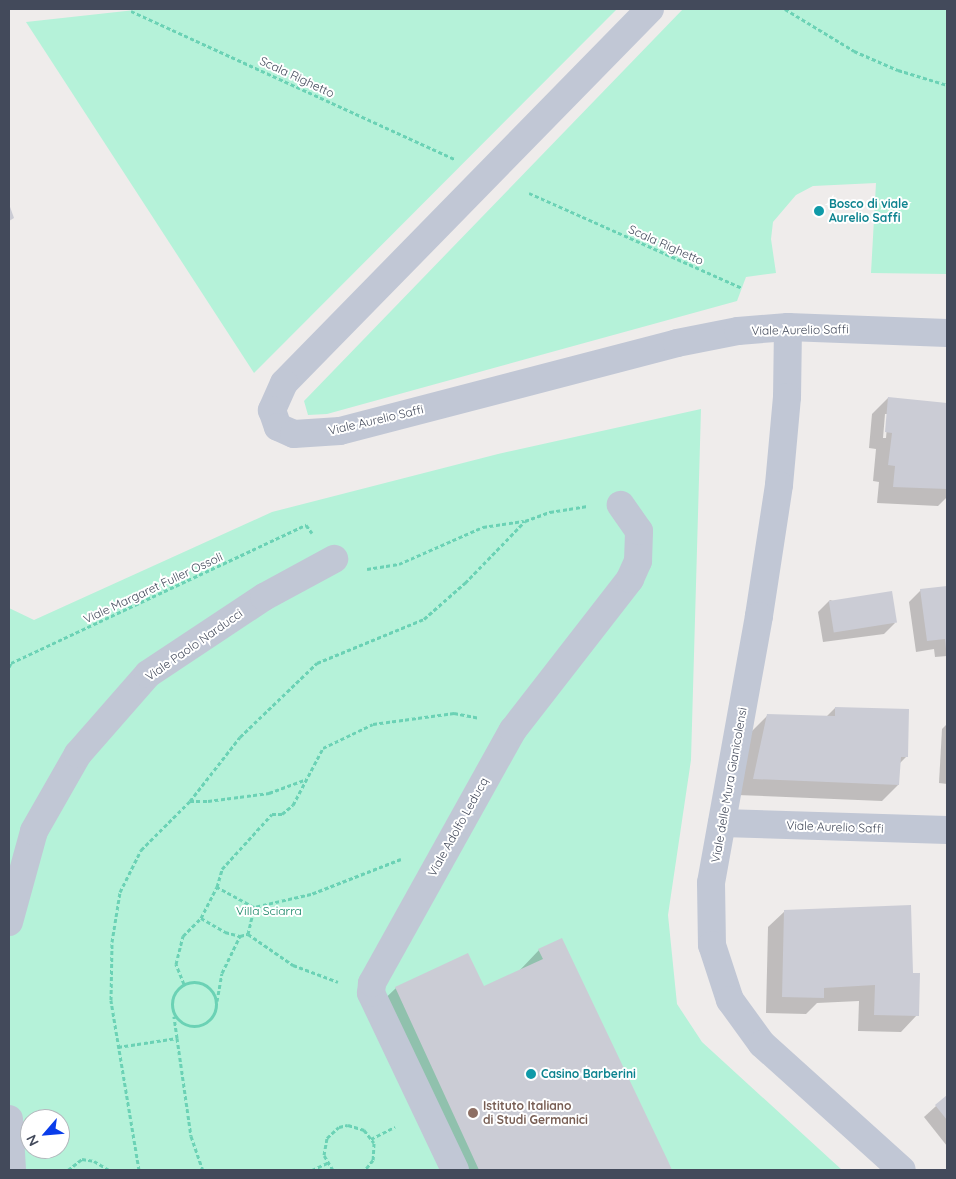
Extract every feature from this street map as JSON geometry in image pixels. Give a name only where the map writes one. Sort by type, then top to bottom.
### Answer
[{"type":"street","name":"Viale Aurelio Saffi","points":[[650,9],[284,383],[272,410],[278,427],[294,434],[326,432],[677,343],[738,331],[788,327],[947,333]]},
{"type":"street","name":"Viale delle Mura Gianicolensi","points":[[788,327],[787,397],[779,486],[712,883],[710,930],[718,971],[730,1000],[762,1044],[902,1170]]},
{"type":"street","name":"Viale Adolfo Leducq","points":[[371,993],[372,983],[445,848],[513,730],[633,573],[638,561],[639,531],[621,505]]},
{"type":"street","name":"Viale Paolo Narducci","points":[[9,922],[34,831],[78,754],[148,674],[264,597],[334,559]]},
{"type":"street","name":"Viale Aurelio Saffi","points":[[722,823],[947,830]]},
{"type":"street","points":[[371,993],[455,1170]]},
{"type":"street","points":[[9,1119],[12,1170]]},
{"type":"path","points":[[785,9],[834,41],[874,61],[947,85]]},
{"type":"path","name":"Scala Righetto","points":[[131,11],[456,160]]},
{"type":"path","name":"Scala Righetto","points":[[529,192],[742,288]]},
{"type":"path","points":[[334,559],[370,570],[399,564],[483,527],[525,521],[578,507],[621,505]]},
{"type":"path","points":[[139,1170],[111,1000],[112,942],[120,892],[141,850],[190,800],[240,737],[316,663],[424,619],[465,583],[525,521]]},
{"type":"path","name":"Viale Margaret Fuller Ossoli","points":[[9,667],[11,663],[306,525]]},
{"type":"path","points":[[184,984],[176,964],[183,936],[201,918],[217,887],[222,869],[272,814],[282,814],[293,805],[323,748],[373,724],[454,713],[494,722],[513,730]]},
{"type":"path","points":[[190,800],[208,801],[269,793],[307,779]]},
{"type":"path","points":[[217,887],[254,907],[311,894],[399,860],[445,848]]},
{"type":"path","points":[[248,934],[254,907]]},
{"type":"path","points":[[201,918],[225,932],[240,936],[248,934],[292,965],[371,993]]},
{"type":"path","points":[[174,1013],[178,1019],[191,1026],[206,1022],[215,1011],[222,973],[240,936]]},
{"type":"path","points":[[203,1170],[190,1136],[173,996],[184,984],[191,982],[205,985],[215,997],[215,1011]]},
{"type":"path","points":[[118,1047],[177,1038]]},
{"type":"path","points":[[333,1170],[327,1163],[324,1146],[332,1132],[339,1127],[356,1126],[364,1130],[374,1143],[373,1160],[365,1170]]},
{"type":"path","points":[[68,1170],[82,1159],[94,1161],[109,1170]]},
{"type":"path","points":[[312,1170],[327,1163]]},
{"type":"green space","points":[[144,9],[617,9],[254,373],[26,22]]},
{"type":"green space","points":[[683,9],[947,9],[947,274],[871,273],[876,183],[813,186],[796,195],[773,222],[771,239],[776,273],[746,277],[737,301],[327,414],[308,415],[304,401]]},
{"type":"green space","name":"Villa Sciarra","points":[[701,409],[691,760],[668,915],[677,1004],[702,1042],[842,1170],[9,1170],[9,608],[34,620],[272,512],[498,454]]},
{"type":"building","points":[[9,204],[14,218],[9,221]]},
{"type":"building","points":[[888,397],[947,403],[947,489],[893,487],[895,466],[888,465],[892,433],[885,432]]},
{"type":"building","points":[[947,586],[946,649],[945,639],[927,641],[920,589]]},
{"type":"building","points":[[892,591],[897,623],[834,633],[829,601]]},
{"type":"building","points":[[835,707],[909,709],[908,757],[901,757],[899,785],[753,779],[767,714],[835,716]]},
{"type":"building","points":[[911,905],[913,973],[920,973],[919,1016],[874,1015],[875,985],[824,988],[824,998],[782,997],[784,910]]},
{"type":"building","name":"Casino Barberini","points":[[562,938],[672,1170],[479,1170],[395,987],[468,953],[484,986],[543,959],[538,949]]},
{"type":"building","points":[[947,1095],[947,1120],[935,1105]]},
{"type":"place","name":"Bosco di viale Aurelio Saffi","points":[[819,211]]},
{"type":"place","name":"Casino Barberini","points":[[531,1074]]},
{"type":"place","name":"Istituto Italiano di Studi Germanici","points":[[473,1113]]}]
